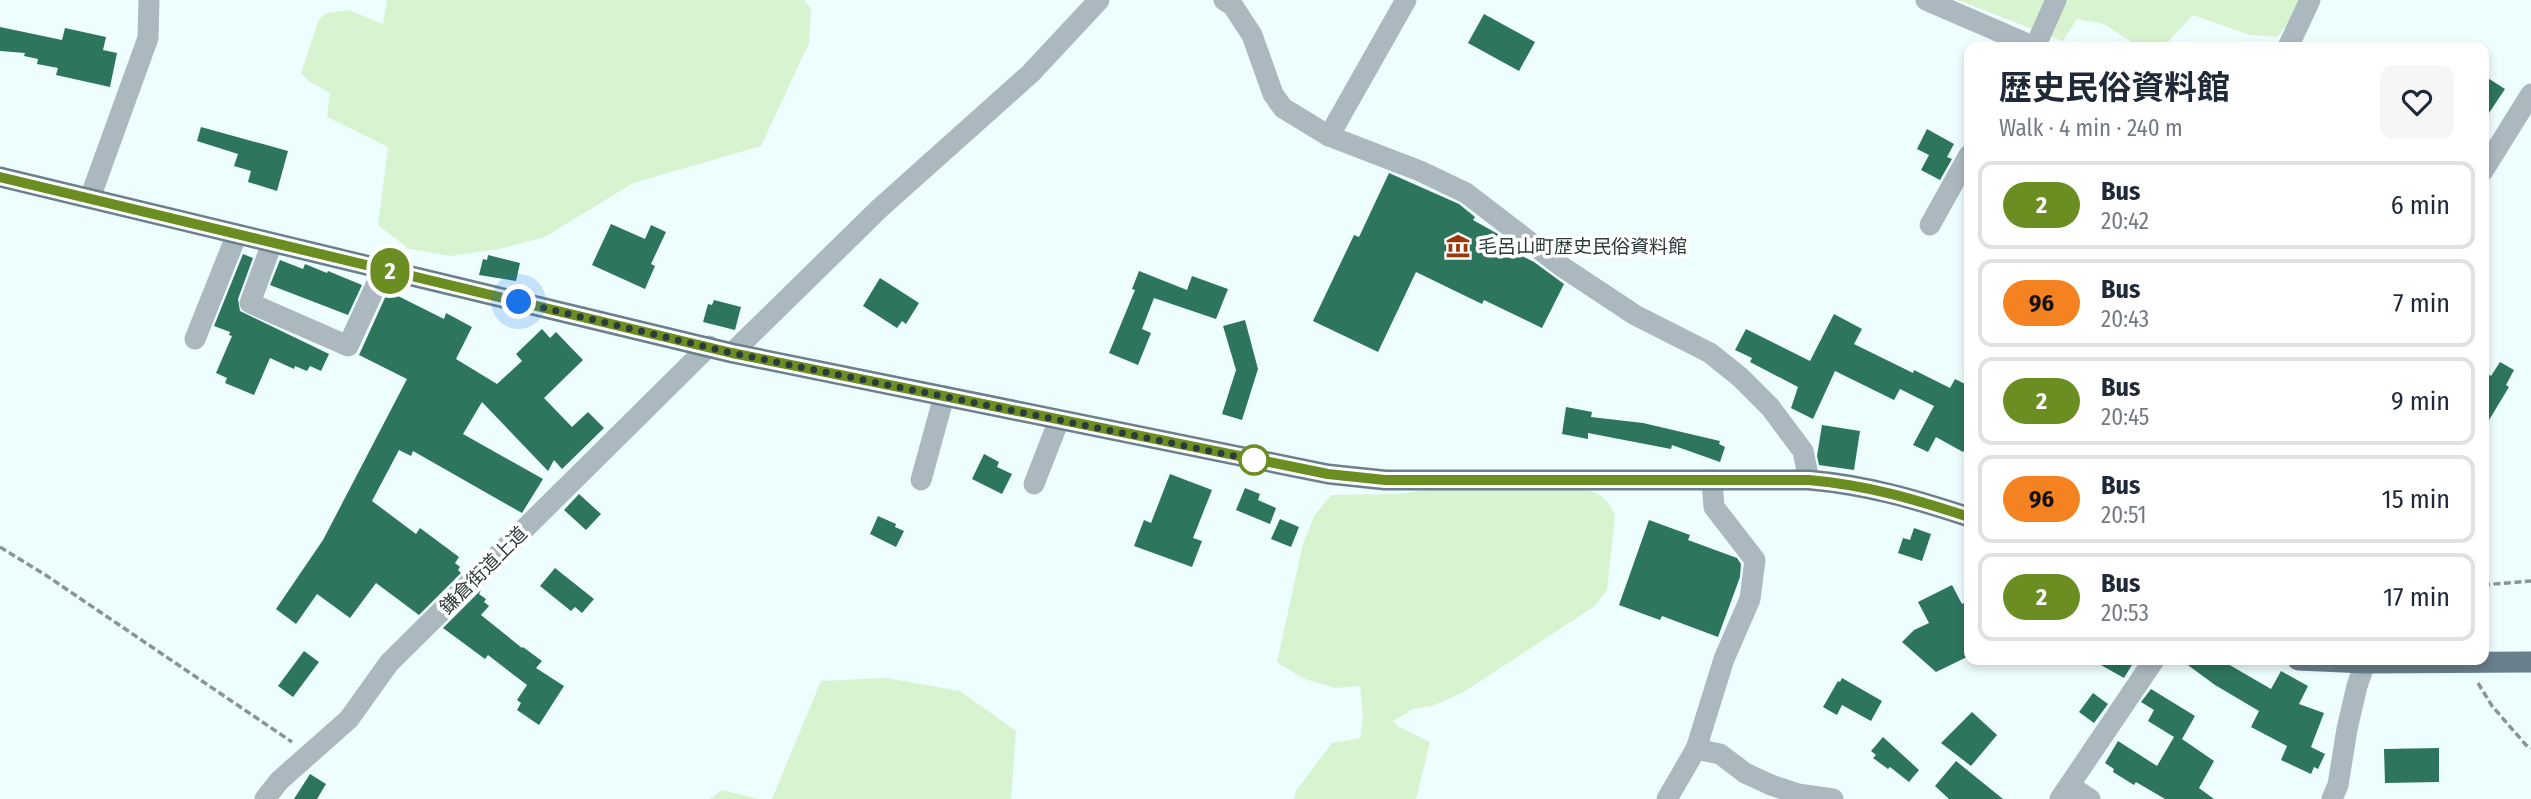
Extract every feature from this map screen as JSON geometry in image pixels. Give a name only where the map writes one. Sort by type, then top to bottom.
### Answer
[{"type":"main road","points":[[0,177],[732,353],[1328,474],[1374,479],[1809,480],[1848,484],[1902,495],[1964,515]]},
{"type":"main road","points":[[2489,663],[2531,662]]},
{"type":"street","points":[[90,198],[148,38],[149,0]]},
{"type":"street","points":[[732,353],[880,208],[1031,73],[1099,0]]},
{"type":"street","points":[[1224,0],[1233,6],[1252,35],[1273,94],[1283,108],[1329,136],[1420,171],[1466,193],[1561,266],[1635,315],[1710,353],[1740,377],[1770,407],[1803,451],[1809,480]]},
{"type":"street","points":[[1329,136],[1406,0]]},
{"type":"street","points":[[1926,0],[2023,42]]},
{"type":"street","points":[[2034,42],[2056,0]]},
{"type":"street","points":[[2290,42],[2310,0]]},
{"type":"street","points":[[2489,160],[2531,94]]},
{"type":"street","points":[[1930,225],[1964,164]]},
{"type":"street","points":[[195,340],[237,234]]},
{"type":"street","points":[[272,243],[250,303],[348,346],[383,270]]},
{"type":"street","name":"鎌倉街道上道","points":[[265,799],[279,781],[349,719],[389,663],[709,346]]},
{"type":"street","points":[[921,480],[944,396]]},
{"type":"street","points":[[1034,484],[1059,420]]},
{"type":"street","points":[[1667,799],[1696,749],[1724,659],[1749,599],[1755,560],[1714,507],[1712,480]]},
{"type":"street","points":[[2090,799],[2065,792],[2151,665]]},
{"type":"street","points":[[2332,799],[2338,785],[2357,686],[2364,665]]},
{"type":"street","points":[[1696,749],[1720,754],[1745,773],[1777,788],[1833,799]]},
{"type":"path","points":[[0,547],[310,753]]},
{"type":"path","points":[[2489,584],[2531,581]]},
{"type":"path","points":[[2467,665],[2492,706],[2531,748]]},
{"type":"green space","points":[[387,0],[804,0],[811,8],[809,43],[761,146],[633,183],[545,237],[499,249],[450,256],[409,249],[378,225],[388,147],[327,117],[330,93],[301,73],[319,19],[327,13],[349,10],[383,24]]},
{"type":"green space","points":[[1958,0],[2299,0],[2289,22],[2277,37],[2250,35],[2193,15],[2168,42],[2131,42],[2104,24],[2077,19],[2063,41]]},
{"type":"green space","points":[[1579,488],[1602,496],[1615,516],[1607,590],[1595,606],[1462,693],[1432,706],[1413,709],[1393,721],[1399,727],[1430,742],[1416,799],[1294,799],[1296,791],[1332,743],[1360,738],[1363,716],[1360,686],[1335,688],[1302,678],[1277,662],[1303,544],[1314,516],[1331,495],[1399,494],[1431,489]]},
{"type":"green space","points":[[886,678],[960,691],[1016,731],[1011,799],[772,799],[821,681]]},
{"type":"green space","points":[[722,790],[759,799],[710,799]]},
{"type":"building","points":[[1484,14],[1535,42],[1519,71],[1468,43]]},
{"type":"building","points":[[0,27],[62,40],[65,28],[106,37],[103,50],[117,53],[110,87],[56,75],[58,68],[37,64],[38,59],[24,56],[25,53],[0,51]]},
{"type":"building","points":[[2489,79],[2505,89],[2489,113]]},
{"type":"building","points":[[201,127],[288,151],[277,191],[248,182],[251,171],[234,166],[238,154],[197,141]]},
{"type":"building","points":[[1927,129],[1954,144],[1947,157],[1952,159],[1940,180],[1921,170],[1929,155],[1917,149]]},
{"type":"building","points":[[1389,173],[1459,204],[1475,217],[1473,220],[1498,234],[1494,242],[1534,262],[1564,284],[1542,328],[1484,300],[1482,304],[1416,272],[1378,352],[1313,321],[1354,235],[1359,237]]},
{"type":"building","points":[[611,224],[645,239],[651,225],[666,232],[651,264],[655,266],[645,289],[592,265]]},
{"type":"building","points":[[243,254],[253,258],[238,299],[240,311],[329,354],[321,371],[310,366],[307,371],[295,366],[294,369],[270,358],[254,395],[225,383],[227,378],[216,373],[232,336],[229,335],[230,332],[214,326]]},
{"type":"building","points":[[488,255],[520,263],[516,281],[479,275],[483,259],[487,260]]},
{"type":"building","points":[[280,260],[303,269],[305,264],[327,273],[328,271],[362,285],[348,315],[270,285]]},
{"type":"building","points":[[1139,271],[1187,290],[1192,276],[1228,289],[1216,319],[1154,298],[1142,329],[1151,333],[1138,365],[1109,353],[1135,290],[1132,289]]},
{"type":"building","points":[[880,278],[919,303],[906,324],[902,321],[897,328],[863,306]]},
{"type":"building","points":[[388,291],[444,319],[446,313],[472,327],[456,359],[497,384],[522,361],[516,354],[542,329],[550,338],[556,332],[583,360],[544,398],[572,427],[588,412],[604,428],[562,469],[554,460],[548,471],[482,402],[463,434],[543,479],[522,513],[413,451],[411,456],[399,450],[372,501],[416,534],[420,528],[459,557],[455,563],[460,567],[458,570],[461,573],[419,615],[376,583],[350,618],[317,594],[296,624],[276,609],[323,540],[407,379],[359,355]]},
{"type":"building","points":[[714,300],[741,307],[735,330],[703,322],[708,304],[712,305]]},
{"type":"building","points":[[1834,314],[1862,329],[1854,344],[1950,388],[1955,379],[1964,384],[1963,452],[1936,437],[1928,452],[1913,445],[1934,406],[1900,389],[1894,400],[1835,371],[1813,419],[1791,408],[1798,387],[1750,362],[1752,358],[1735,350],[1746,329],[1810,361]]},
{"type":"building","points":[[1245,320],[1258,369],[1242,420],[1222,414],[1236,370],[1223,326]]},
{"type":"building","points":[[2500,362],[2514,370],[2506,385],[2509,387],[2489,420],[2489,375],[2491,376]]},
{"type":"building","points":[[1566,407],[1592,412],[1591,417],[1643,423],[1720,441],[1719,444],[1725,447],[1720,462],[1672,445],[1671,449],[1588,433],[1588,439],[1562,434]]},
{"type":"building","points":[[1822,425],[1860,431],[1854,470],[1819,465],[1817,456]]},
{"type":"building","points":[[984,454],[999,462],[997,467],[1012,474],[1002,494],[972,479]]},
{"type":"building","points":[[1170,474],[1212,490],[1193,538],[1202,541],[1192,567],[1134,546],[1144,520],[1151,523]]},
{"type":"building","points":[[1245,488],[1260,494],[1258,500],[1276,508],[1270,524],[1236,510]]},
{"type":"building","points":[[579,494],[601,514],[586,530],[564,510]]},
{"type":"building","points":[[878,516],[904,531],[896,547],[870,534]]},
{"type":"building","points":[[1280,519],[1299,527],[1291,547],[1271,539]]},
{"type":"building","points":[[1649,520],[1690,535],[1688,540],[1737,558],[1741,564],[1740,577],[1718,637],[1662,616],[1660,620],[1619,605]]},
{"type":"building","points":[[1914,528],[1931,534],[1922,561],[1898,553],[1903,538],[1910,540]]},
{"type":"building","points":[[555,568],[594,599],[582,613],[575,607],[571,611],[540,586]]},
{"type":"building","points":[[1952,585],[1962,604],[1964,603],[1964,658],[1936,672],[1902,642],[1914,630],[1929,623],[1918,602]]},
{"type":"building","points":[[481,590],[479,594],[486,599],[484,602],[489,606],[481,615],[542,661],[536,668],[564,686],[539,725],[517,710],[521,703],[517,700],[527,685],[488,655],[485,659],[443,628]]},
{"type":"building","points":[[304,651],[319,662],[293,697],[278,686]]},
{"type":"building","points":[[2101,665],[2132,665],[2124,678]]},
{"type":"building","points":[[2188,665],[2230,665],[2271,689],[2281,671],[2308,686],[2299,704],[2324,713],[2311,747],[2325,754],[2318,769],[2314,767],[2311,774],[2281,760],[2287,746],[2251,727],[2259,711]]},
{"type":"building","points":[[1842,678],[1882,701],[1871,721],[1842,705],[1837,715],[1823,707]]},
{"type":"building","points":[[2151,689],[2195,716],[2182,739],[2214,761],[2199,788],[2214,799],[2165,799],[2136,782],[2134,785],[2113,772],[2114,769],[2105,763],[2118,741],[2157,766],[2174,737],[2148,721],[2154,710],[2141,702]]},
{"type":"building","points":[[2093,693],[2108,704],[2094,723],[2079,712]]},
{"type":"building","points":[[1972,712],[1997,735],[1971,766],[1941,743]]},
{"type":"building","points":[[1883,737],[1919,770],[1909,782],[1873,758],[1876,755],[1871,751]]},
{"type":"building","points":[[2439,748],[2439,782],[2385,783],[2384,749]]},
{"type":"building","points":[[1956,761],[2003,799],[1949,799],[1935,786]]},
{"type":"building","points":[[310,774],[326,784],[317,799],[294,799]]},
{"type":"bus line","name":"2","points":[[0,177],[732,353],[1328,474],[1385,480],[1809,480],[1848,484],[1902,495],[1964,515]]},
{"type":"place","name":"毛呂山町歴史民俗資料館","points":[[1458,246]]},
{"type":"route","points":[[519,302],[732,353],[1254,460]]}]
